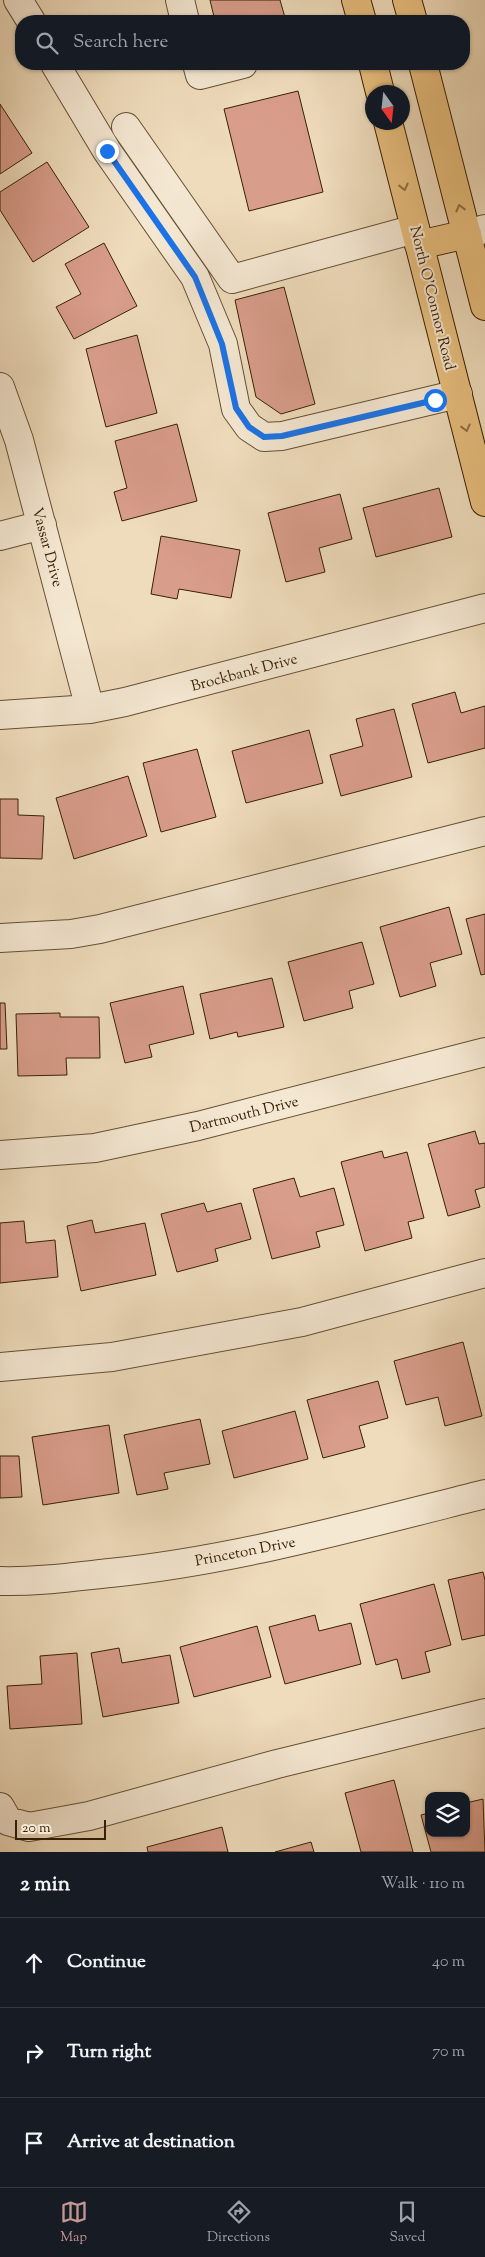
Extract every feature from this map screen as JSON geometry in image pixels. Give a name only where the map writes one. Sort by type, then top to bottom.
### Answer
[{"type":"main road","points":[[407,0],[411,15]]},
{"type":"main road","points":[[374,70],[378,85]]},
{"type":"main road","points":[[426,70],[476,232],[485,306]]},
{"type":"main road","name":"North O'Connor Road","points":[[390,130],[485,502]]},
{"type":"main road","points":[[417,237],[476,232]]},
{"type":"street","points":[[18,0],[27,15]]},
{"type":"street","points":[[180,0],[184,15]]},
{"type":"street","points":[[59,70],[107,151],[195,277],[222,344],[236,408],[249,427],[264,437],[282,436],[458,394]]},
{"type":"street","points":[[199,70],[200,75],[220,70]]},
{"type":"street","points":[[126,127],[232,279],[417,237]]},
{"type":"street","name":"Vassar Drive","points":[[0,387],[19,440],[90,709]]},
{"type":"street","points":[[0,536],[42,525]]},
{"type":"street","name":"Brockbank Drive","points":[[0,716],[90,709],[163,693],[485,608]]},
{"type":"street","points":[[0,938],[71,934],[100,929],[485,831]]},
{"type":"street","name":"Dartmouth Drive","points":[[0,1156],[95,1148],[198,1126],[485,1052]]},
{"type":"street","points":[[0,1367],[112,1357],[302,1322],[485,1273]]},
{"type":"street","name":"Princeton Drive","points":[[0,1581],[32,1582],[155,1568],[276,1546],[485,1494]]},
{"type":"street","points":[[0,1807],[8,1821],[29,1827],[89,1816],[277,1764],[485,1713]]},
{"type":"building","points":[[210,0],[280,0],[284,15],[214,15]]},
{"type":"building","points":[[298,91],[323,192],[249,211],[224,109]]},
{"type":"building","points":[[0,104],[32,153],[0,174]]},
{"type":"building","points":[[47,162],[89,227],[33,262],[0,210],[0,192]]},
{"type":"building","points":[[104,243],[137,306],[74,339],[56,307],[81,294],[65,264]]},
{"type":"building","points":[[284,287],[315,404],[281,414],[256,397],[235,300]]},
{"type":"building","points":[[137,335],[157,413],[106,427],[86,349]]},
{"type":"building","points":[[177,424],[197,501],[122,521],[114,492],[127,488],[115,441]]},
{"type":"building","points":[[439,488],[452,537],[376,557],[363,508]]},
{"type":"building","points":[[340,494],[352,539],[319,548],[325,572],[286,582],[268,513]]},
{"type":"building","points":[[161,536],[240,550],[231,598],[179,589],[177,599],[151,594]]},
{"type":"building","points":[[455,692],[461,713],[485,706],[485,748],[428,763],[412,704]]},
{"type":"building","points":[[394,709],[412,777],[341,796],[330,755],[363,746],[356,719]]},
{"type":"building","points":[[309,730],[323,783],[246,803],[232,751]]},
{"type":"building","points":[[197,749],[216,817],[161,832],[143,763]]},
{"type":"building","points":[[128,776],[147,836],[74,859],[56,798]]},
{"type":"building","points":[[0,799],[18,799],[18,815],[44,816],[42,859],[0,858]]},
{"type":"building","points":[[449,907],[462,954],[430,963],[436,986],[400,997],[380,927]]},
{"type":"building","points":[[485,914],[485,974],[481,975],[466,919]]},
{"type":"building","points":[[362,942],[374,984],[349,991],[353,1008],[304,1021],[288,962]]},
{"type":"building","points":[[272,978],[284,1027],[238,1037],[237,1032],[210,1039],[200,994]]},
{"type":"building","points":[[183,986],[194,1034],[149,1045],[152,1057],[125,1063],[110,1003]]},
{"type":"building","points":[[0,1003],[5,1003],[7,1049],[0,1049]]},
{"type":"building","points":[[60,1013],[60,1017],[99,1017],[100,1058],[66,1058],[67,1075],[18,1076],[16,1014]]},
{"type":"building","points":[[475,1131],[479,1144],[485,1143],[485,1187],[475,1190],[480,1207],[448,1216],[428,1144]]},
{"type":"building","points":[[382,1151],[384,1158],[407,1152],[424,1218],[408,1222],[412,1238],[365,1251],[341,1162]]},
{"type":"building","points":[[294,1178],[300,1197],[334,1188],[344,1225],[316,1232],[320,1247],[272,1259],[253,1189]]},
{"type":"building","points":[[204,1203],[207,1212],[241,1203],[251,1239],[215,1249],[218,1261],[177,1272],[161,1214]]},
{"type":"building","points":[[92,1220],[95,1233],[145,1223],[156,1275],[81,1291],[67,1226]]},
{"type":"building","points":[[24,1221],[26,1243],[55,1240],[58,1277],[0,1283],[0,1223]]},
{"type":"building","points":[[463,1342],[482,1416],[445,1426],[438,1397],[406,1405],[394,1361]]},
{"type":"building","points":[[378,1381],[388,1418],[359,1426],[365,1447],[323,1458],[307,1400]]},
{"type":"building","points":[[295,1411],[308,1459],[234,1478],[222,1431]]},
{"type":"building","points":[[200,1419],[210,1464],[164,1473],[168,1489],[137,1495],[124,1435]]},
{"type":"building","points":[[109,1425],[119,1493],[43,1505],[32,1437]]},
{"type":"building","points":[[0,1456],[19,1456],[22,1497],[0,1498]]},
{"type":"building","points":[[483,1572],[485,1580],[485,1635],[462,1640],[448,1580]]},
{"type":"building","points":[[434,1584],[451,1645],[425,1652],[430,1672],[402,1679],[397,1659],[376,1665],[360,1604]]},
{"type":"building","points":[[315,1615],[319,1631],[351,1623],[361,1664],[285,1684],[269,1627]]},
{"type":"building","points":[[257,1626],[271,1677],[194,1697],[180,1647]]},
{"type":"building","points":[[119,1648],[122,1663],[170,1655],[179,1703],[103,1717],[91,1653]]},
{"type":"building","points":[[77,1653],[82,1724],[10,1729],[7,1686],[42,1684],[40,1656]]},
{"type":"building","points":[[394,1780],[413,1852],[361,1852],[345,1793]]},
{"type":"building","points":[[483,1799],[485,1852],[431,1852],[427,1837],[470,1837],[470,1802]]},
{"type":"building","points":[[425,1814],[425,1830],[421,1815]]},
{"type":"building","points":[[222,1827],[228,1852],[148,1852],[147,1847]]},
{"type":"building","points":[[311,1842],[314,1852],[275,1852]]},
{"type":"route","points":[[107,151],[195,277],[222,344],[236,408],[249,427],[264,437],[282,436],[435,400]]}]
